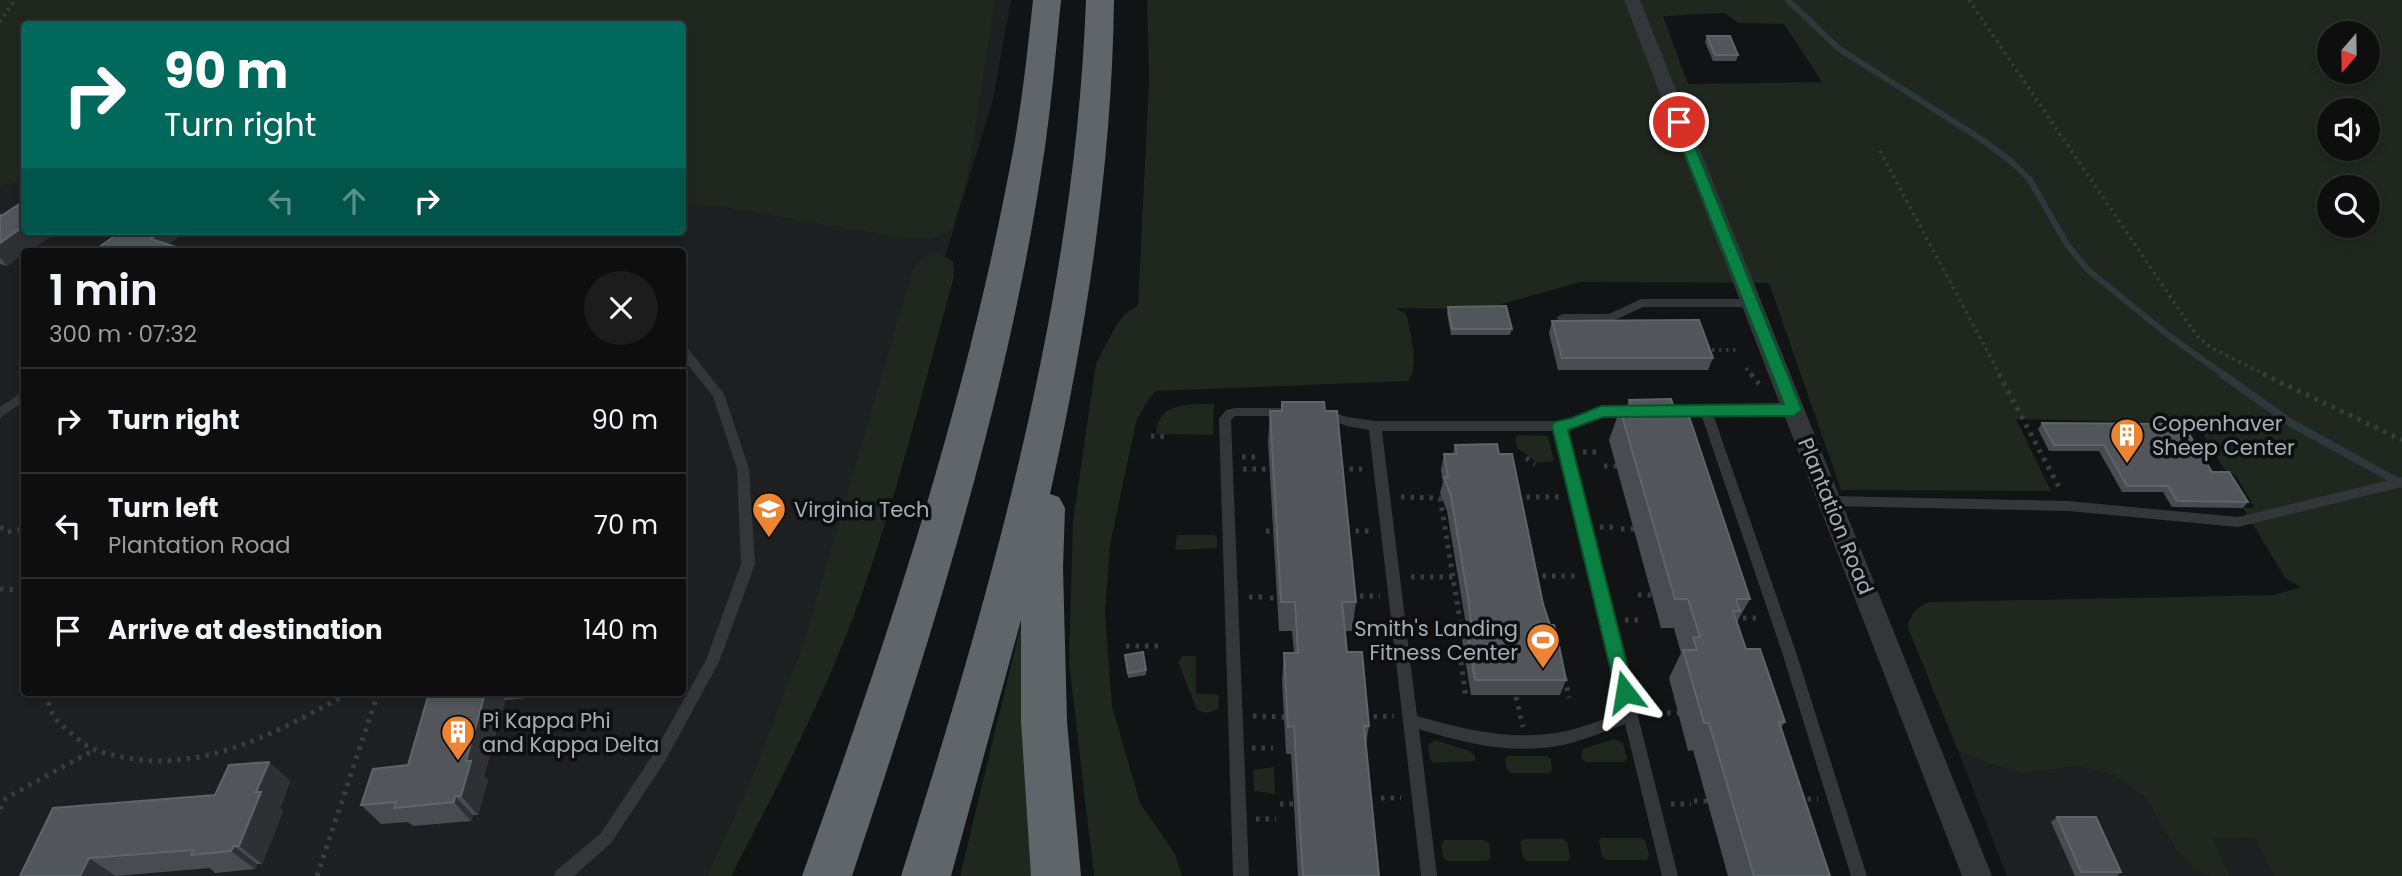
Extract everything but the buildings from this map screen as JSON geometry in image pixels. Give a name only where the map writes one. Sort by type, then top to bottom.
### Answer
[{"type":"highway","points":[[813,876],[834,856],[916,609],[965,444],[1017,217],[1038,92],[1047,0]]},
{"type":"highway","points":[[926,876],[994,640],[1023,527],[1050,404],[1076,269],[1097,78],[1100,0]]},
{"type":"highway","points":[[1050,404],[1042,568],[1043,707],[1056,876]]},
{"type":"street","name":"Plantation Road","points":[[1632,0],[1977,876]]},
{"type":"lane","points":[[1562,318],[1611,318],[1641,303],[1752,303]]},
{"type":"lane","points":[[562,876],[606,838],[659,758],[712,662],[748,564],[743,469],[718,394],[686,354]]},
{"type":"lane","points":[[0,414],[21,397]]},
{"type":"lane","points":[[1705,409],[1789,652],[1859,876]]},
{"type":"lane","points":[[1241,876],[1226,419],[1230,413],[1305,412],[1375,426],[1559,426],[1574,424],[1601,411],[1794,410]]},
{"type":"lane","points":[[1375,426],[1402,718],[1429,876]]},
{"type":"lane","points":[[1559,426],[1636,714],[1670,876]]},
{"type":"lane","points":[[1830,501],[2068,506],[2238,523],[2402,482]]},
{"type":"lane","points":[[1402,718],[1488,740],[1526,742],[1563,738],[1636,714]]},
{"type":"path","points":[[0,22],[15,0]]},
{"type":"path","points":[[1969,0],[2197,336],[2228,357],[2402,440]]},
{"type":"path","points":[[1881,151],[1932,251],[2002,374],[2068,506]]},
{"type":"path","points":[[1698,350],[1740,350]]},
{"type":"path","points":[[1746,368],[1763,391]]},
{"type":"path","points":[[1151,436],[1168,437]]},
{"type":"path","points":[[1526,458],[1535,464]]},
{"type":"path","points":[[1603,463],[1616,466]]},
{"type":"path","points":[[1335,468],[1347,468]]},
{"type":"path","points":[[1259,469],[1270,469]]},
{"type":"path","points":[[1517,486],[1522,510]]},
{"type":"path","points":[[1512,497],[1545,497]]},
{"type":"path","points":[[1413,498],[1443,498],[1456,577],[1461,626],[1455,626],[1466,698]]},
{"type":"path","points":[[0,527],[7,532]]},
{"type":"path","points":[[1621,529],[1634,529]]},
{"type":"path","points":[[0,539],[7,532],[21,530]]},
{"type":"path","points":[[1266,531],[1273,531]]},
{"type":"path","points":[[1342,531],[1353,531]]},
{"type":"path","points":[[1533,563],[1538,589]]},
{"type":"path","points":[[1528,576],[1563,575]]},
{"type":"path","points":[[1425,577],[1456,577]]},
{"type":"path","points":[[0,589],[21,590]]},
{"type":"path","points":[[1639,595],[1652,596]]},
{"type":"path","points":[[1270,598],[1278,598]]},
{"type":"path","points":[[1457,636],[1466,636]]},
{"type":"path","points":[[1126,646],[1162,646]]},
{"type":"path","points":[[1564,674],[1569,698]]},
{"type":"path","points":[[47,696],[51,716],[92,751],[146,762],[215,755],[269,736],[343,696]]},
{"type":"path","points":[[317,876],[377,696]]},
{"type":"path","points":[[1516,697],[1519,709]]},
{"type":"path","points":[[1636,714],[1679,713]]},
{"type":"path","points":[[1250,716],[1284,717]]},
{"type":"path","points":[[1360,716],[1402,718]]},
{"type":"path","points":[[0,809],[6,798],[92,751]]},
{"type":"path","points":[[1695,801],[1708,801]]},
{"type":"path","points":[[1280,804],[1294,804]]},
{"type":"shaded area","name":"Virginia Tech","points":[[0,0],[1011,0],[993,99],[906,385],[726,876],[0,876]]},
{"type":"shaded area","points":[[0,0],[995,0],[967,179],[952,230],[931,239],[893,236],[717,206],[686,203],[686,21],[21,21],[21,182],[0,186]]},
{"type":"shaded area","points":[[1147,0],[2402,0],[2402,876],[2274,876],[2255,839],[2212,838],[2230,876],[2209,876],[2192,867],[2174,847],[2147,799],[2115,776],[2078,766],[2021,773],[1958,751],[1908,628],[1912,615],[1929,602],[2274,595],[2301,587],[2285,578],[2243,508],[2254,507],[2237,477],[2224,469],[2197,423],[2016,419],[2051,491],[1841,490],[1769,283],[1581,282],[1483,309],[1396,308],[1406,314],[1412,339],[1414,357],[1409,381],[1156,391],[1148,400],[1136,422],[1110,545],[1105,613],[1112,706],[1140,803],[1175,854],[1182,876],[1094,876],[1069,663],[1073,521],[1096,363],[1117,324],[1138,305],[1149,83]],"holes":[[[1725,13],[1738,23],[1784,24],[1822,82],[1688,84],[1663,16]]]},
{"type":"shaded area","points":[[937,252],[953,261],[954,277],[894,495],[857,607],[825,686],[731,876],[707,876],[750,783],[804,642],[912,272],[921,259]]},
{"type":"shaded area","points":[[1214,404],[1213,435],[1156,434],[1162,416],[1168,410],[1185,405]]},
{"type":"shaded area","points":[[1518,435],[1548,436],[1554,461],[1538,463],[1517,448],[1515,438]]},
{"type":"shaded area","points":[[1177,535],[1214,535],[1217,537],[1217,548],[1177,550]]},
{"type":"shaded area","points":[[1031,583],[1038,876],[960,876]]},
{"type":"shaded area","points":[[1182,656],[1196,656],[1196,693],[1219,695],[1218,709],[1207,713],[1197,710],[1178,662]]},
{"type":"shaded area","points":[[1614,739],[1623,743],[1627,758],[1624,762],[1586,762],[1581,758],[1583,749]]},
{"type":"shaded area","points":[[1435,740],[1470,751],[1475,756],[1475,761],[1433,763],[1428,745]]},
{"type":"shaded area","points":[[1958,751],[2021,773],[2078,766],[2115,776],[2147,799],[2174,847],[2192,867],[2210,876],[2007,876]]},
{"type":"shaded area","points":[[1508,756],[1546,756],[1551,759],[1552,770],[1550,773],[1511,773],[1507,770],[1505,759]]},
{"type":"shaded area","points":[[1274,767],[1275,794],[1254,791],[1253,770]]},
{"type":"shaded area","points":[[1601,838],[1641,838],[1646,842],[1649,856],[1647,860],[1606,860],[1602,856],[1599,842]]},
{"type":"shaded area","points":[[2211,838],[2255,839],[2274,876],[2230,876]]},
{"type":"shaded area","points":[[1523,839],[1563,839],[1567,842],[1570,857],[1568,861],[1527,861],[1523,857],[1520,842]]},
{"type":"shaded area","points":[[1444,840],[1484,840],[1489,843],[1491,857],[1487,861],[1448,861],[1443,858],[1441,844]]},
{"type":"waterway","points":[[1788,0],[1838,48],[1984,141],[2012,162],[2030,180],[2068,246],[2088,270],[2168,335],[2224,375]]},
{"type":"waterway","points":[[2222,374],[2291,423],[2402,484]]},
{"type":"place","name":"Copenhaver Sheep Center","points":[[2127,465]]},
{"type":"place","name":"Virginia Tech","points":[[769,539]]},
{"type":"place","name":"Smith's Landing Fitness Center","points":[[1543,670]]},
{"type":"place","name":"Pi Kappa Phi and Kappa Delta","points":[[458,762]]},
{"type":"route","points":[[1625,692],[1559,426],[1574,424],[1601,411],[1794,410],[1679,122]]}]
